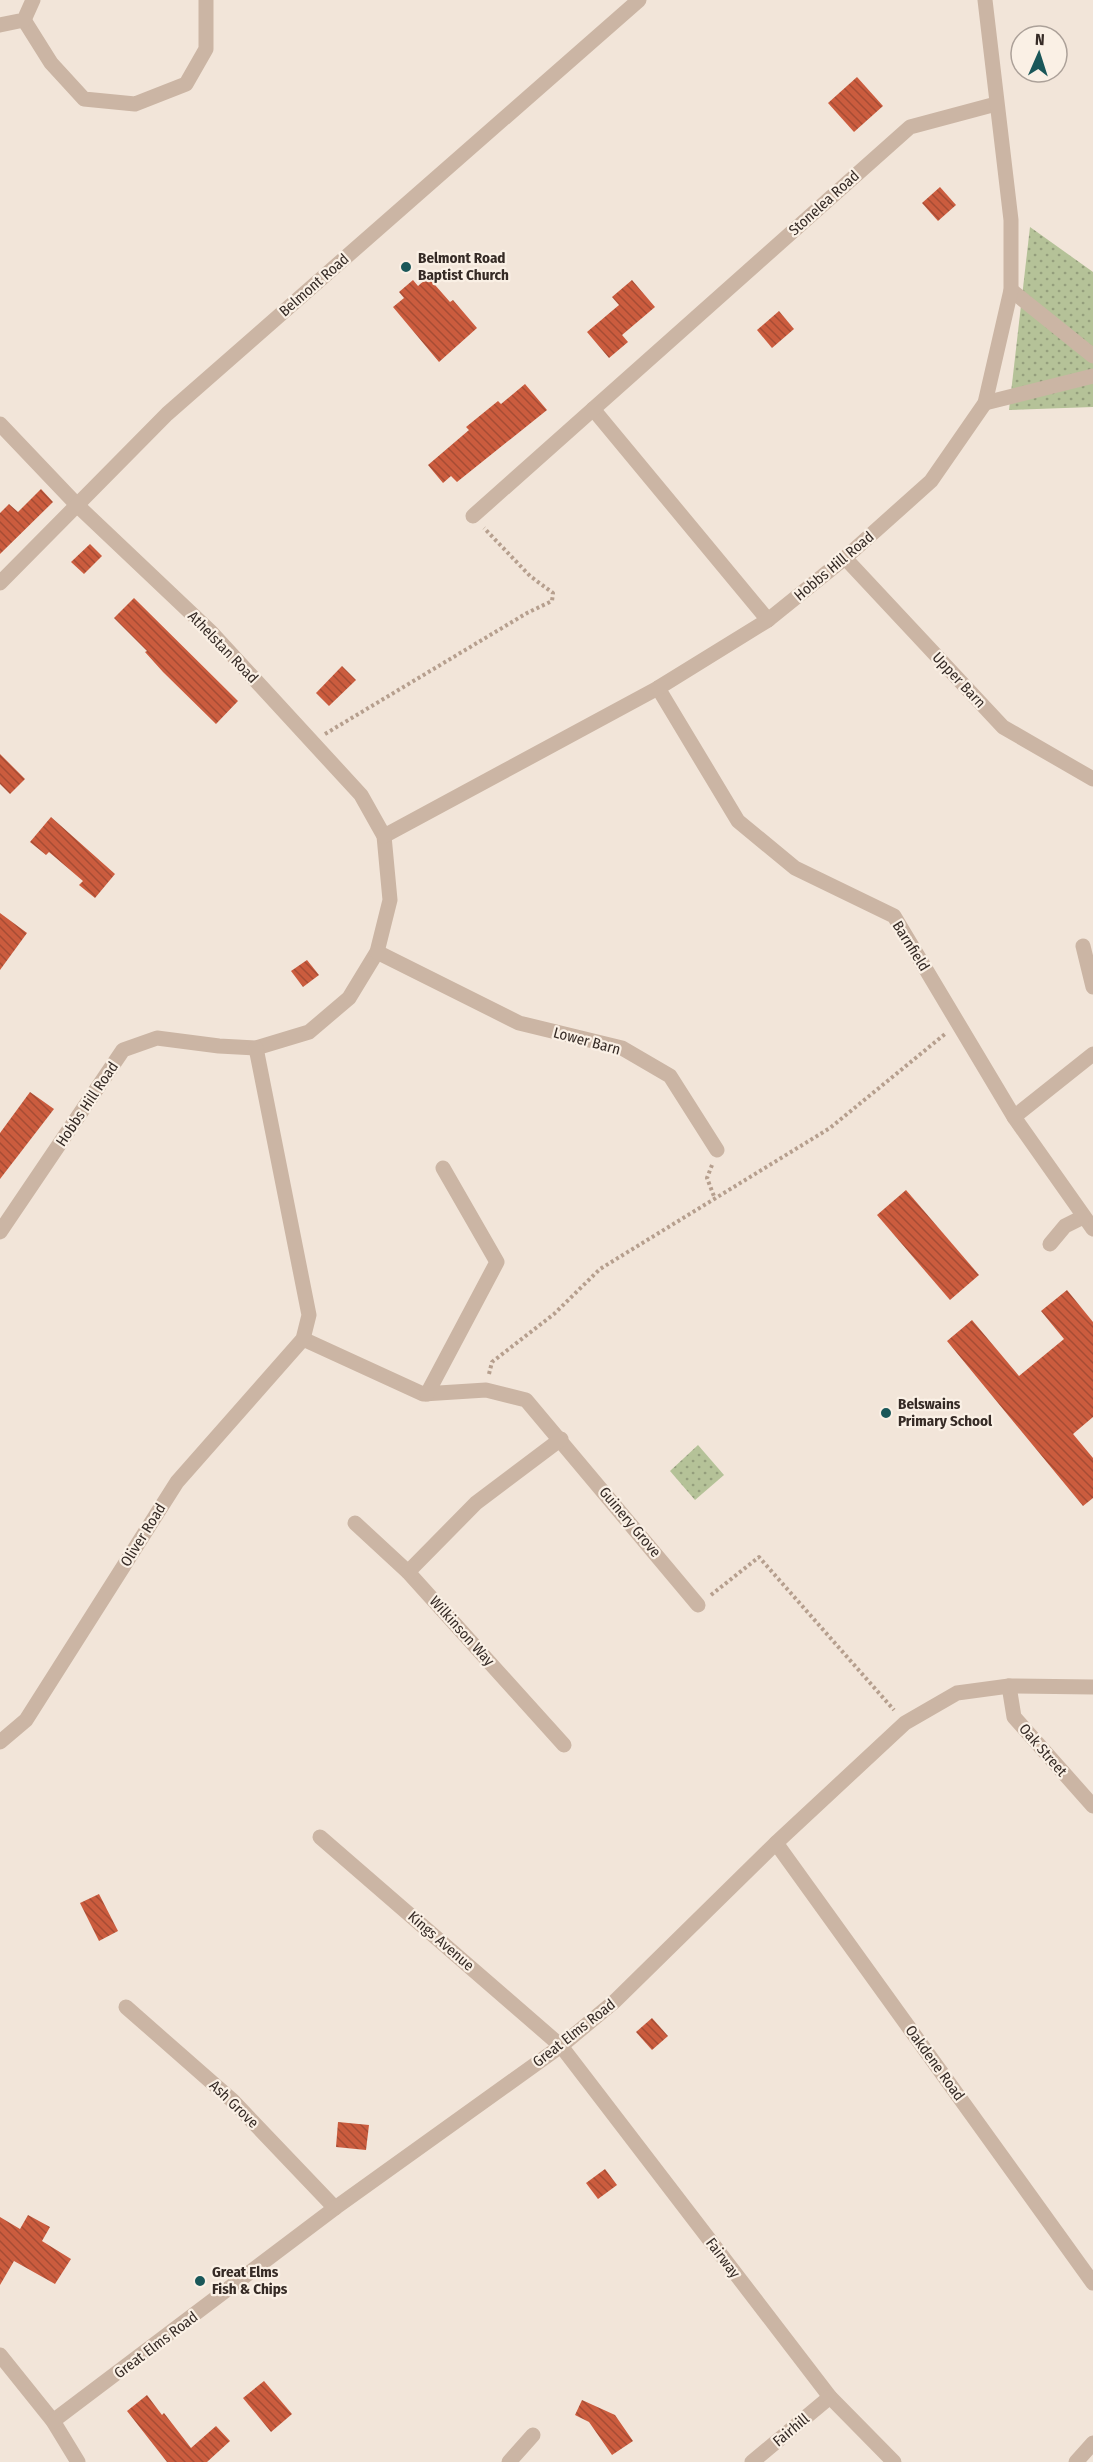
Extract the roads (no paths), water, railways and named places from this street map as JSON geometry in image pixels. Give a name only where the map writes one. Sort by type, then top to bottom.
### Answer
[{"type":"street","points":[[24,20],[33,0]]},
{"type":"street","points":[[24,20],[51,63],[84,99],[135,104],[186,84],[206,49],[206,0]]},
{"type":"street","name":"Belmont Road","points":[[0,583],[167,414],[639,0]]},
{"type":"street","points":[[985,0],[996,104]]},
{"type":"street","points":[[0,26],[24,20]]},
{"type":"street","name":"Hobbs Hill Road","points":[[384,836],[658,688],[768,620],[845,558],[931,481],[985,403],[1011,290],[1011,220],[996,104]]},
{"type":"street","name":"Stonelea Road","points":[[473,516],[910,127],[996,104]]},
{"type":"street","points":[[1011,290],[1093,356]]},
{"type":"street","points":[[985,403],[1093,376]]},
{"type":"street","points":[[593,409],[768,620]]},
{"type":"street","name":"Athelstan Road","points":[[0,424],[78,506],[212,633],[361,795]]},
{"type":"street","name":"Upper Barn","points":[[845,558],[1003,727],[1093,779]]},
{"type":"street","name":"Barnfield","points":[[658,688],[738,821],[795,868],[894,916],[1014,1117],[1088,1223]]},
{"type":"street","name":"Hobbs Hill Road","points":[[0,1232],[123,1050],[157,1038],[256,1048],[309,1032],[349,998],[377,952],[390,900],[384,836],[361,795]]},
{"type":"street","points":[[1083,946],[1093,987]]},
{"type":"street","name":"Lower Barn","points":[[377,952],[519,1023],[622,1048],[670,1076],[717,1150]]},
{"type":"street","points":[[256,1048],[309,1315],[303,1339],[427,1394],[497,1262],[443,1168]]},
{"type":"street","points":[[1014,1117],[1093,1054]]},
{"type":"street","points":[[1050,1244],[1065,1227],[1088,1223]]},
{"type":"street","name":"Oliver Road","points":[[0,1742],[26,1720],[177,1482],[303,1339]]},
{"type":"street","name":"Guinery Grove","points":[[427,1394],[486,1390],[526,1400],[698,1605]]},
{"type":"street","points":[[408,1572],[476,1503],[561,1439]]},
{"type":"street","name":"Wilkinson Way","points":[[355,1523],[408,1572],[564,1744]]},
{"type":"street","name":"Great Elms Road","points":[[53,2421],[335,2208],[561,2046],[615,2001],[904,1723],[957,1693],[1009,1686],[1093,1687]]},
{"type":"street","name":"Oak Street","points":[[1009,1686],[1014,1716],[1093,1806]]},
{"type":"street","name":"Kings Avenue","points":[[321,1837],[561,2046]]},
{"type":"street","name":"Oakdene Road","points":[[776,1844],[1093,2283]]},
{"type":"street","name":"Ash Grove","points":[[126,2007],[233,2101],[335,2208]]},
{"type":"street","name":"Fairway","points":[[561,2046],[830,2397],[894,2462]]},
{"type":"street","points":[[0,2355],[53,2421],[78,2462]]},
{"type":"street","name":"Fairhill","points":[[752,2462],[830,2397]]},
{"type":"street","points":[[509,2462],[533,2434]]},
{"type":"street","points":[[1076,2462],[1093,2443]]},
{"type":"place","name":"Belmont Road Baptist Church","points":[[406,267]]},
{"type":"place","name":"Belswains Primary School","points":[[886,1413]]},
{"type":"place","name":"Great Elms Fish & Chips","points":[[200,2281]]}]
